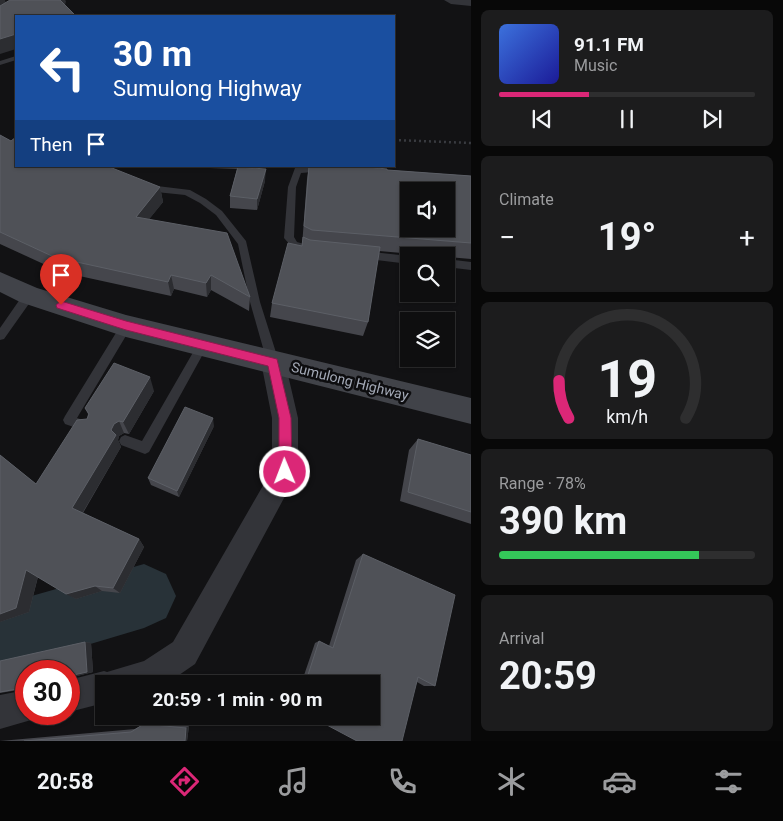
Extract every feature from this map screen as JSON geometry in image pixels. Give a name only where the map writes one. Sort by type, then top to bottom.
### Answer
[{"type":"main road","name":"Sumulong Highway","points":[[0,281],[29,294],[126,326],[470,411]]},
{"type":"street","points":[[452,0],[470,2]]},
{"type":"street","points":[[152,675],[184,653],[285,472],[285,418],[273,362]]},
{"type":"street","points":[[80,693],[95,689]]},
{"type":"street","points":[[0,712],[15,709]]},
{"type":"lane","points":[[0,63],[15,58]]},
{"type":"lane","points":[[317,250],[294,244],[289,238],[292,187],[298,170],[330,168]]},
{"type":"lane","points":[[136,181],[156,189],[187,192],[203,201],[219,213],[243,243],[255,302],[273,362]]},
{"type":"lane","points":[[354,254],[400,259]]},
{"type":"lane","points":[[455,264],[470,266]]},
{"type":"lane","points":[[0,336],[29,294]]},
{"type":"lane","points":[[88,427],[69,420],[126,326]]},
{"type":"lane","points":[[125,441],[145,448],[204,345]]},
{"type":"path","points":[[395,140],[470,143]]},
{"type":"building","points":[[10,0],[60,0],[75,15],[15,15],[15,34],[0,39],[0,6]]},
{"type":"building","points":[[0,135],[11,141],[15,138],[15,167],[110,167],[160,187],[136,217],[227,233],[250,297],[211,275],[206,283],[171,275],[168,282],[54,257],[0,232]]},
{"type":"building","points":[[238,167],[266,169],[257,199],[230,196]]},
{"type":"building","points":[[309,167],[368,167],[471,176],[471,243],[312,230],[304,226]]},
{"type":"building","points":[[303,237],[310,240],[380,247],[368,322],[272,303],[288,243],[302,246]]},
{"type":"building","points":[[114,363],[150,377],[123,422],[119,421],[114,424],[111,430],[116,435],[72,508],[139,539],[113,588],[95,586],[66,594],[26,570],[16,608],[0,614],[0,455],[36,484],[77,420],[87,419],[89,414],[85,408]]},
{"type":"building","points":[[185,407],[213,418],[177,491],[148,478]]},
{"type":"building","points":[[418,439],[471,455],[471,512],[408,492]]},
{"type":"building","points":[[363,554],[455,595],[435,686],[418,677],[402,741],[357,741],[327,725],[380,725],[380,675],[308,675],[319,641],[333,648]]},
{"type":"building","points":[[85,642],[87,672],[80,674],[80,660],[15,660],[15,689],[0,692],[0,661]]},
{"type":"building","points":[[142,725],[186,728],[185,741],[24,741],[131,732]]},
{"type":"waterway","points":[[0,638],[144,596]]},
{"type":"route","points":[[61,305],[126,326],[273,362],[285,418],[285,472]]}]
